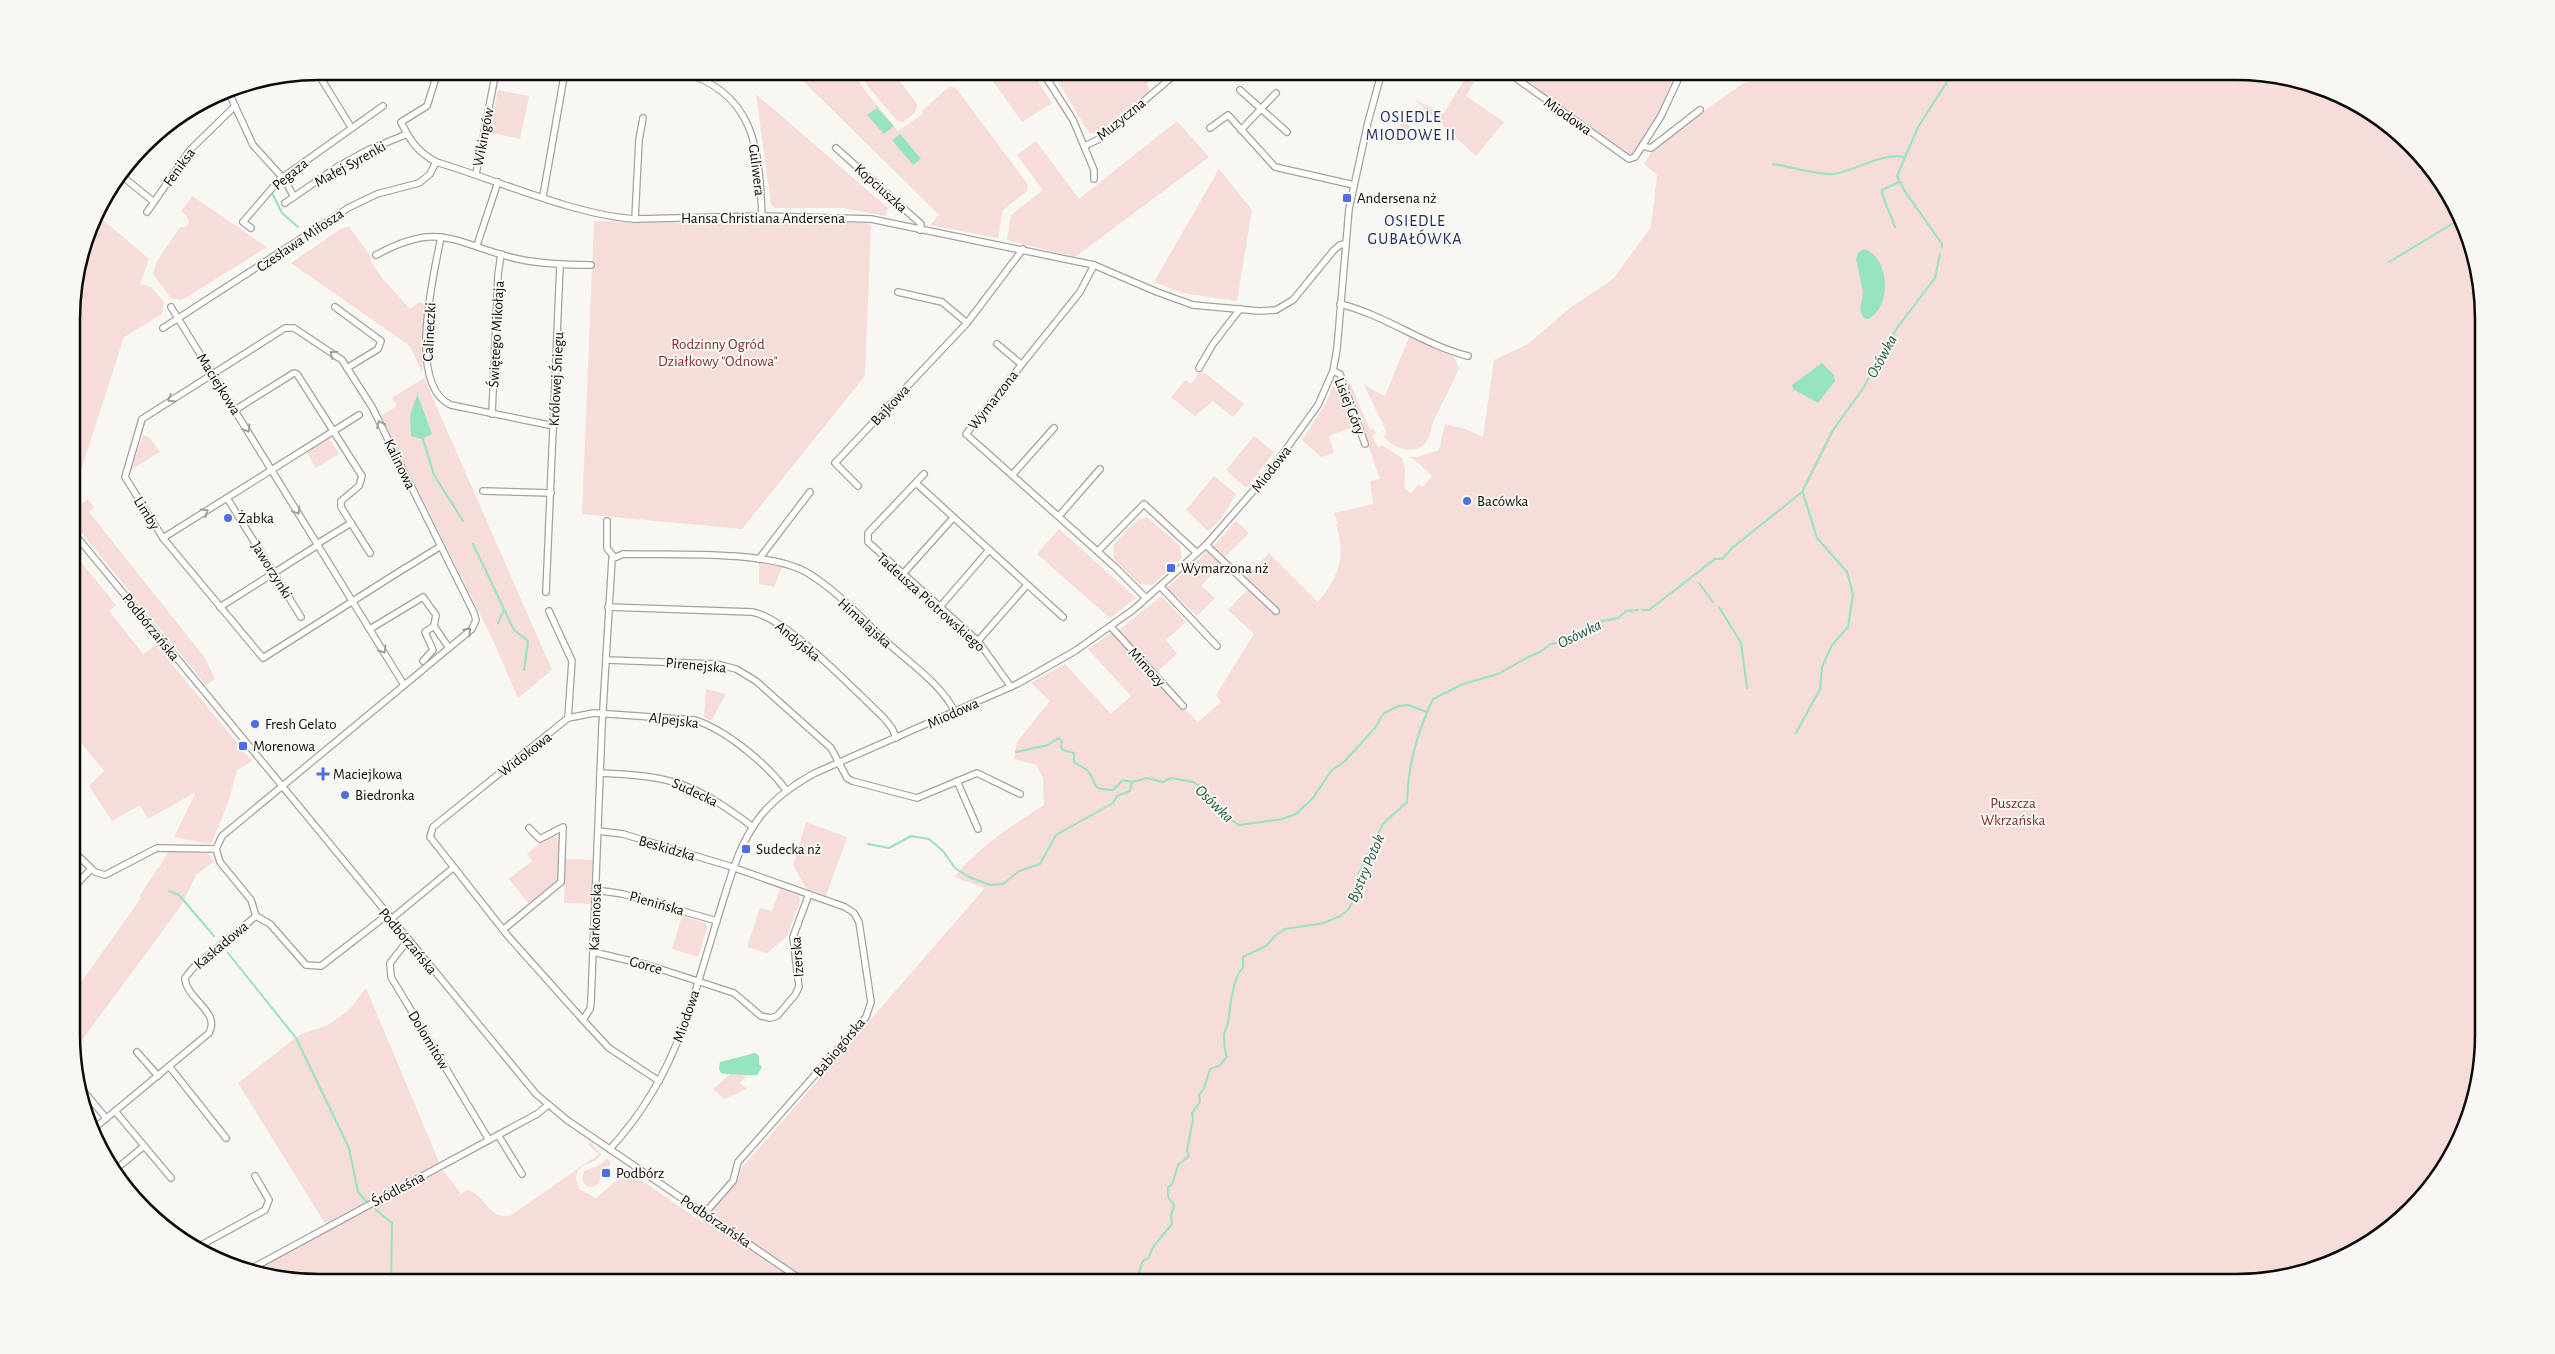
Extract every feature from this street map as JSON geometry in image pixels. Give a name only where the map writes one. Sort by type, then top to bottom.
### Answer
[{"type":"street","points":[[322,80],[351,127]]},
{"type":"street","points":[[435,80],[427,106],[401,122],[407,134],[422,154],[436,162]]},
{"type":"street","name":"Wikingów","points":[[476,174],[494,80]]},
{"type":"street","points":[[543,196],[563,80]]},
{"type":"street","name":"Guliwera","points":[[701,80],[725,94],[746,120],[756,144],[762,216]]},
{"type":"street","points":[[1048,80],[1073,120],[1094,170],[1094,179]]},
{"type":"street","name":"Muzyczna","points":[[1085,146],[1099,139],[1168,80]]},
{"type":"street","name":"Miodowa","points":[[610,1150],[640,1111],[659,1081],[678,1042],[734,868],[753,827],[768,807],[786,790],[839,762],[1011,687],[1056,664],[1111,627],[1206,545],[1278,462],[1321,400],[1333,371],[1337,349],[1345,244],[1354,187],[1380,80]]},
{"type":"street","name":"Miodowa","points":[[1519,80],[1627,158],[1631,159],[1642,146]]},
{"type":"street","points":[[1678,80],[1661,116],[1642,146],[1651,148],[1700,110]]},
{"type":"street","points":[[1240,90],[1287,132]]},
{"type":"street","points":[[1241,130],[1276,93]]},
{"type":"street","points":[[230,97],[253,145],[282,177]]},
{"type":"street","name":"Feniksa","points":[[125,179],[154,202],[190,150],[235,106]]},
{"type":"street","name":"Pegaza","points":[[250,228],[243,222],[282,177],[383,106]]},
{"type":"street","points":[[1210,128],[1228,116],[1275,167],[1354,187],[1360,193]]},
{"type":"street","points":[[635,218],[639,140],[643,118]]},
{"type":"street","name":"Małej Syrenki","points":[[285,203],[337,167],[368,150],[407,134]]},
{"type":"street","name":"Kopciuszka","points":[[836,148],[921,224],[920,230]]},
{"type":"street","name":"Hansa Christiana Andersena","points":[[436,162],[597,212],[635,218],[762,216],[862,218],[1023,249],[1094,265],[1183,302],[1240,310],[1272,311],[1289,303],[1298,296],[1334,250],[1340,245],[1345,244]]},
{"type":"street","name":"Czesława Miłosza","points":[[163,328],[348,208],[377,194],[419,183],[430,174],[436,162]]},
{"type":"street","points":[[477,245],[498,182]]},
{"type":"street","points":[[287,184],[294,196]]},
{"type":"street","points":[[147,212],[154,202]]},
{"type":"street","points":[[376,255],[410,240],[441,237],[477,245],[501,254],[560,265],[591,265]]},
{"type":"street","name":"Calineczki","points":[[441,237],[429,310],[427,373],[439,396],[446,403],[554,426]]},
{"type":"street","name":"Bajkowa","points":[[858,486],[835,463],[967,323],[1023,249]]},
{"type":"street","name":"Świętego Mikołaja","points":[[492,414],[498,275],[501,254]]},
{"type":"street","name":"Królowej Śniegu","points":[[546,592],[560,265]]},
{"type":"street","points":[[997,344],[1021,364],[1080,292],[1094,265]]},
{"type":"street","points":[[898,292],[942,302],[967,323]]},
{"type":"street","points":[[1340,304],[1369,313],[1452,352],[1468,356]]},
{"type":"street","name":"Maciejkowa","points":[[171,307],[404,685]]},
{"type":"street","points":[[335,307],[381,341],[378,349],[347,368]]},
{"type":"street","points":[[1199,368],[1213,344],[1240,310]]},
{"type":"street","name":"Kalinowa","points":[[212,373],[289,327],[294,328],[342,360],[372,407],[476,620],[472,628],[404,685]]},
{"type":"street","name":"Wymarzona","points":[[1021,364],[966,434],[1098,551],[1146,598]]},
{"type":"street","name":"Lisiej Góry","points":[[1333,371],[1340,374],[1365,444]]},
{"type":"street","name":"Limby","points":[[212,373],[142,419],[125,474],[163,538],[263,658],[353,601]]},
{"type":"street","points":[[235,410],[296,374],[362,476],[359,486],[341,501],[341,507],[370,553]]},
{"type":"street","points":[[163,538],[358,416]]},
{"type":"street","points":[[1012,475],[1054,428]]},
{"type":"street","points":[[1059,516],[1100,470]]},
{"type":"street","name":"Tadeusza Piotrowskiego","points":[[924,474],[873,527],[867,538],[870,546],[978,641],[1011,687]]},
{"type":"street","points":[[916,484],[1063,617]]},
{"type":"street","points":[[482,491],[551,493]]},
{"type":"street","points":[[759,559],[810,492]]},
{"type":"street","name":"Jaworzynki","points":[[227,498],[301,617]]},
{"type":"street","points":[[1098,551],[1144,504],[1197,553]]},
{"type":"street","points":[[902,575],[953,518]]},
{"type":"street","points":[[603,714],[610,563],[614,557],[607,548],[607,522]]},
{"type":"street","points":[[220,607],[351,523]]},
{"type":"street","name":"Podbórzańska","points":[[80,542],[529,1086],[548,1105],[610,1150],[793,1274]]},
{"type":"street","points":[[1206,545],[1276,611]]},
{"type":"street","points":[[353,601],[441,546]]},
{"type":"street","points":[[939,608],[990,550]]},
{"type":"street","name":"Himalajska","points":[[614,557],[623,554],[759,559],[790,565],[823,584],[938,689],[955,712]]},
{"type":"street","points":[[978,641],[1027,584]]},
{"type":"street","points":[[1160,586],[1217,646]]},
{"type":"street","points":[[370,629],[421,597],[426,599],[436,615],[434,626],[449,648]]},
{"type":"street","points":[[1264,610],[1269,604]]},
{"type":"street","name":"Andyjska","points":[[608,607],[752,612],[766,616],[786,628],[883,717],[892,728],[896,738]]},
{"type":"street","points":[[549,611],[572,661],[568,718]]},
{"type":"street","points":[[423,661],[434,650],[425,632],[434,626]]},
{"type":"street","name":"Mimozy","points":[[1111,627],[1183,706]]},
{"type":"street","name":"Pirenejska","points":[[606,660],[718,664],[736,669],[756,681],[831,748],[847,778],[852,781],[917,798],[977,773],[1020,794]]},
{"type":"street","points":[[404,685],[222,836],[216,849],[220,862],[251,900],[256,916],[272,926],[302,962],[317,967],[326,963],[453,868]]},
{"type":"street","name":"Alpejska","points":[[568,718],[577,715],[603,714],[679,717],[708,724],[728,736],[776,778],[786,790]]},
{"type":"street","name":"Karkonoska","points":[[583,1020],[590,1009],[591,1002],[603,714]]},
{"type":"street","name":"Widokowa","points":[[568,718],[433,826],[430,833],[431,840],[453,868],[543,977],[583,1020]]},
{"type":"street","name":"Sudecka","points":[[600,773],[650,776],[677,781],[712,798],[753,827]]},
{"type":"street","points":[[957,781],[978,829]]},
{"type":"street","points":[[504,929],[560,884],[563,827],[540,839],[529,828]]},
{"type":"street","name":"Beskidzka","points":[[598,832],[623,834],[734,868]]},
{"type":"street","points":[[80,858],[98,874],[108,874],[157,848],[216,849]]},
{"type":"street","points":[[80,880],[91,868]]},
{"type":"street","name":"Babiogórska","points":[[705,1214],[733,1181],[738,1162],[866,1017],[869,1009],[870,991],[858,917],[845,907],[734,868]]},
{"type":"street","name":"Pienińska","points":[[596,890],[623,894],[717,921]]},
{"type":"street","name":"Izerska","points":[[698,981],[736,994],[761,1016],[770,1018],[777,1016],[795,995],[799,987],[792,937],[809,894]]},
{"type":"street","name":"Kaskadowa","points":[[97,1125],[209,1033],[212,1028],[211,1017],[188,989],[185,978],[188,973],[256,916]]},
{"type":"street","name":"Dolomitów","points":[[408,940],[390,963],[391,977],[489,1140]]},
{"type":"street","name":"Gorce","points":[[594,952],[615,956],[698,981]]},
{"type":"street","points":[[583,1020],[616,1053],[659,1081]]},
{"type":"street","points":[[138,1052],[158,1076]]},
{"type":"street","points":[[169,1066],[226,1138]]},
{"type":"street","points":[[88,1096],[106,1118]]},
{"type":"street","name":"Śródleśna","points":[[257,1266],[489,1140],[548,1105]]},
{"type":"street","points":[[115,1111],[171,1178]]},
{"type":"street","points":[[498,1135],[522,1174]]},
{"type":"street","points":[[121,1165],[144,1146]]},
{"type":"street","points":[[203,1244],[265,1210],[269,1200],[254,1176]]},
{"type":"green space","points":[[802,80],[858,80],[898,131],[923,114],[922,111],[950,87],[956,88],[1028,185],[1027,191],[1003,210],[998,238],[930,225],[939,215]]},
{"type":"green space","points":[[864,80],[899,80],[917,104],[915,113],[903,122],[897,121]]},
{"type":"green space","points":[[992,80],[1037,80],[1052,103],[1022,122]]},
{"type":"green space","points":[[1057,80],[1151,80],[1146,84],[1150,90],[1097,134],[1089,133]]},
{"type":"green space","points":[[1464,80],[1475,80],[1466,96],[1504,122],[1476,156],[1414,99],[1443,114]]},
{"type":"green space","points":[[1523,80],[1673,80],[1658,114],[1632,155],[1628,156]]},
{"type":"green space","name":"Puszcza Wkrzańska","points":[[1755,80],[2236,80],[2267,82],[2298,88],[2328,98],[2369,120],[2394,139],[2416,161],[2443,199],[2457,227],[2467,257],[2473,288],[2475,319],[2475,1035],[2470,1082],[2457,1127],[2443,1155],[2426,1181],[2382,1225],[2356,1242],[2328,1256],[2283,1269],[2236,1274],[319,1274],[288,1272],[260,1267],[443,1170],[461,1194],[467,1190],[474,1193],[491,1210],[502,1216],[510,1216],[599,1154],[588,1145],[590,1142],[601,1154],[599,1158],[583,1166],[577,1173],[576,1179],[579,1189],[596,1198],[628,1171],[702,1222],[738,1179],[740,1170],[985,888],[954,877],[985,846],[1044,805],[1043,778],[1036,765],[1014,759],[1017,742],[1050,701],[1031,683],[1065,664],[1111,714],[1131,696],[1088,649],[1111,633],[1182,711],[1186,710],[1198,722],[1221,702],[1216,695],[1254,634],[1228,610],[1252,585],[1246,578],[1269,553],[1318,602],[1331,584],[1339,566],[1341,547],[1336,525],[1338,523],[1334,513],[1373,504],[1370,481],[1380,479],[1346,381],[1351,385],[1370,430],[1373,428],[1376,433],[1372,436],[1378,447],[1382,445],[1402,458],[1405,470],[1404,488],[1411,493],[1419,484],[1423,487],[1432,476],[1409,457],[1418,457],[1439,450],[1445,424],[1465,429],[1483,437],[1494,360],[1528,344],[1570,308],[1613,279],[1651,227],[1657,175],[1644,164],[1652,151],[1698,115],[1744,83]]},
{"type":"green space","points":[[498,90],[529,96],[520,139],[489,132]]},
{"type":"green space","points":[[756,94],[888,208],[886,216],[842,208],[775,208],[771,204]]},
{"type":"green space","points":[[1177,121],[1209,157],[1075,257],[1007,240],[1011,215],[1043,190],[1017,155],[1036,141],[1079,199]]},
{"type":"green space","points":[[1404,122],[1412,129],[1398,144],[1396,143],[1401,123]]},
{"type":"green space","points":[[1219,169],[1252,210],[1237,301],[1182,293],[1154,282]]},
{"type":"green space","points":[[192,196],[267,247],[182,300],[171,298],[153,274],[157,261],[180,227],[186,227],[189,222],[186,215],[181,211]]},
{"type":"green space","points":[[102,219],[149,259],[140,284],[151,287],[164,302],[162,314],[124,337],[80,473],[80,319],[82,288],[88,257]]},
{"type":"green space","name":"Rodzinny Ogród Działkowy \"Odnowa\"","points":[[594,221],[867,223],[871,226],[865,376],[742,529],[582,514]]},
{"type":"green space","points":[[349,227],[370,255],[372,263],[382,278],[410,309],[418,303],[426,303],[422,372],[410,346],[291,263],[342,228]]},
{"type":"green space","points":[[1410,335],[1452,353],[1459,368],[1435,418],[1427,440],[1420,447],[1410,450],[1398,447],[1384,437],[1387,433],[1364,385],[1385,396]]},
{"type":"green space","points":[[1201,370],[1244,404],[1233,417],[1213,401],[1195,416],[1171,397],[1186,380],[1191,384]]},
{"type":"green space","points":[[424,378],[552,670],[518,698],[492,638],[381,416],[397,406],[392,398]]},
{"type":"green space","points":[[1336,379],[1340,379],[1356,426],[1329,436],[1334,453],[1321,457],[1302,440],[1326,403]]},
{"type":"green space","points":[[143,435],[150,438],[160,452],[131,470]]},
{"type":"green space","points":[[1254,436],[1274,452],[1248,486],[1245,487],[1226,470]]},
{"type":"green space","points":[[328,437],[339,454],[316,468],[306,451]]},
{"type":"green space","points":[[1214,476],[1236,494],[1221,519],[1208,531],[1186,510]]},
{"type":"green space","points":[[88,499],[94,507],[89,512],[205,658],[215,679],[206,685],[80,531],[80,501],[82,504]]},
{"type":"green space","points":[[1147,517],[1180,546],[1182,558],[1152,585],[1139,584],[1114,559],[1113,545],[1136,521]]},
{"type":"green space","points":[[1236,521],[1249,533],[1224,558],[1212,548]]},
{"type":"green space","points":[[1059,529],[1136,598],[1110,618],[1037,554]]},
{"type":"green space","points":[[1208,551],[1221,564],[1201,586],[1215,598],[1197,616],[1167,588]]},
{"type":"green space","points":[[80,561],[116,605],[109,611],[143,654],[156,645],[252,761],[237,770],[228,803],[212,842],[209,844],[174,837],[196,792],[148,819],[140,805],[112,821],[89,786],[104,771],[80,741]]},
{"type":"green space","points":[[759,563],[782,567],[774,587],[759,584]]},
{"type":"green space","points":[[1161,596],[1186,622],[1166,640],[1177,654],[1157,672],[1119,630]]},
{"type":"green space","points":[[706,689],[726,694],[711,721],[704,717]]},
{"type":"green space","points":[[806,822],[847,837],[826,896],[806,888],[793,865]]},
{"type":"green space","points":[[551,834],[559,840],[557,882],[529,904],[509,879],[532,861],[527,854]]},
{"type":"green space","points":[[168,852],[207,853],[214,861],[196,875],[181,906],[80,1042],[80,984],[141,898],[140,896]]},
{"type":"green space","points":[[565,859],[593,860],[592,904],[564,903]]},
{"type":"green space","points":[[780,889],[799,896],[800,901],[787,936],[767,953],[747,947],[760,908],[772,911]]},
{"type":"green space","points":[[682,916],[705,923],[707,928],[698,957],[672,949]]},
{"type":"green space","points":[[366,988],[439,1162],[414,1179],[326,1225],[238,1083],[299,1035],[328,1025],[350,1009]]},
{"type":"green space","points":[[732,1073],[746,1076],[740,1083],[747,1089],[724,1099],[713,1089]]},
{"type":"green space","points":[[607,1158],[611,1163],[599,1181],[601,1182],[593,1187],[586,1186],[582,1180],[584,1171],[600,1165]]},
{"type":"shaded area","points":[[877,108],[894,126],[884,134],[867,115]]},
{"type":"shaded area","points":[[900,134],[921,159],[913,165],[892,140]]},
{"type":"shaded area","points":[[1864,249],[1873,254],[1879,261],[1885,282],[1882,304],[1869,319],[1864,318],[1860,310],[1863,292],[1856,259],[1858,253]]},
{"type":"shaded area","points":[[1822,363],[1834,375],[1835,381],[1818,403],[1793,389],[1792,385]]},
{"type":"shaded area","points":[[419,390],[418,396],[432,434],[421,439],[411,436],[410,415]]},
{"type":"shaded area","points":[[755,1053],[759,1056],[759,1064],[762,1067],[757,1075],[721,1073],[719,1069],[720,1062]]},
{"type":"waterway","name":"Osówka","points":[[1942,248],[1942,244],[1904,190],[1897,176],[1918,127],[1948,80]]},
{"type":"waterway","points":[[1773,164],[1834,174],[1878,159],[1896,156],[1905,157]]},
{"type":"waterway","points":[[1895,227],[1882,190],[1899,182]]},
{"type":"waterway","points":[[272,193],[282,213],[298,227]]},
{"type":"waterway","points":[[2389,262],[2455,222]]},
{"type":"waterway","name":"Osówka","points":[[1642,610],[1649,610],[1715,559],[1722,559],[1732,548],[1802,492],[1833,430],[1862,390],[1897,328],[1935,278],[1940,254]]},
{"type":"waterway","points":[[422,436],[434,475],[463,521]]},
{"type":"waterway","points":[[1796,733],[1820,689],[1822,667],[1832,645],[1848,627],[1853,594],[1847,572],[1817,538],[1803,493]]},
{"type":"waterway","points":[[473,544],[514,630],[528,641],[524,670]]},
{"type":"waterway","points":[[1699,583],[1713,602]]},
{"type":"waterway","points":[[1719,607],[1741,643],[1747,688]]},
{"type":"waterway","points":[[498,623],[504,609]]},
{"type":"waterway","name":"Osówka","points":[[868,844],[889,848],[911,836],[929,839],[943,851],[955,868],[969,877],[990,885],[1003,884],[1019,871],[1040,864],[1056,835],[1113,803],[1117,796],[1130,791],[1132,782],[1147,778],[1163,782],[1171,778],[1193,782],[1203,788],[1202,794],[1214,804],[1221,805],[1224,815],[1239,825],[1282,819],[1296,814],[1313,798],[1331,771],[1345,761],[1375,728],[1384,713],[1399,706],[1408,705],[1427,712],[1433,699],[1463,684],[1498,674],[1540,652],[1551,644],[1569,640],[1597,622],[1618,618],[1626,611],[1638,610]]},
{"type":"waterway","name":"Bystry Potok","points":[[1140,1274],[1143,1261],[1149,1257],[1153,1247],[1172,1224],[1171,1217],[1174,1205],[1168,1197],[1168,1187],[1172,1185],[1178,1165],[1189,1156],[1187,1151],[1193,1119],[1192,1113],[1200,1102],[1199,1095],[1204,1088],[1210,1069],[1219,1066],[1227,1057],[1224,1035],[1234,985],[1243,968],[1243,957],[1266,946],[1276,935],[1285,929],[1324,923],[1348,910],[1352,903],[1359,873],[1383,824],[1407,802],[1412,756],[1427,713]]},
{"type":"waterway","points":[[1016,752],[1048,745],[1058,738],[1062,741],[1061,747],[1063,750],[1074,753],[1074,762],[1088,771],[1097,788],[1113,790],[1123,780],[1132,782]]},
{"type":"waterway","points":[[169,891],[179,895],[214,936]]},
{"type":"waterway","points":[[228,953],[296,1038],[349,1148],[358,1192],[367,1202]]},
{"type":"waterway","points":[[375,1209],[392,1223],[391,1274]]},
{"type":"place","name":"Andersena nż","points":[[1347,198]]},
{"type":"place","name":"Bacówka","points":[[1467,501]]},
{"type":"place","name":"Żabka","points":[[228,518]]},
{"type":"place","name":"Wymarzona nż","points":[[1171,568]]},
{"type":"place","name":"Fresh Gelato","points":[[255,724]]},
{"type":"place","name":"Morenowa","points":[[243,746]]},
{"type":"place","name":"Maciejkowa","points":[[323,774]]},
{"type":"place","name":"Biedronka","points":[[345,795]]},
{"type":"place","name":"Sudecka nż","points":[[746,849]]},
{"type":"place","name":"Podbórz","points":[[606,1173]]},
{"type":"district","name":"OSIEDLE MIODOWE II","points":[[1411,125]]},
{"type":"district","name":"OSIEDLE GUBAŁÓWKA","points":[[1415,229]]}]
